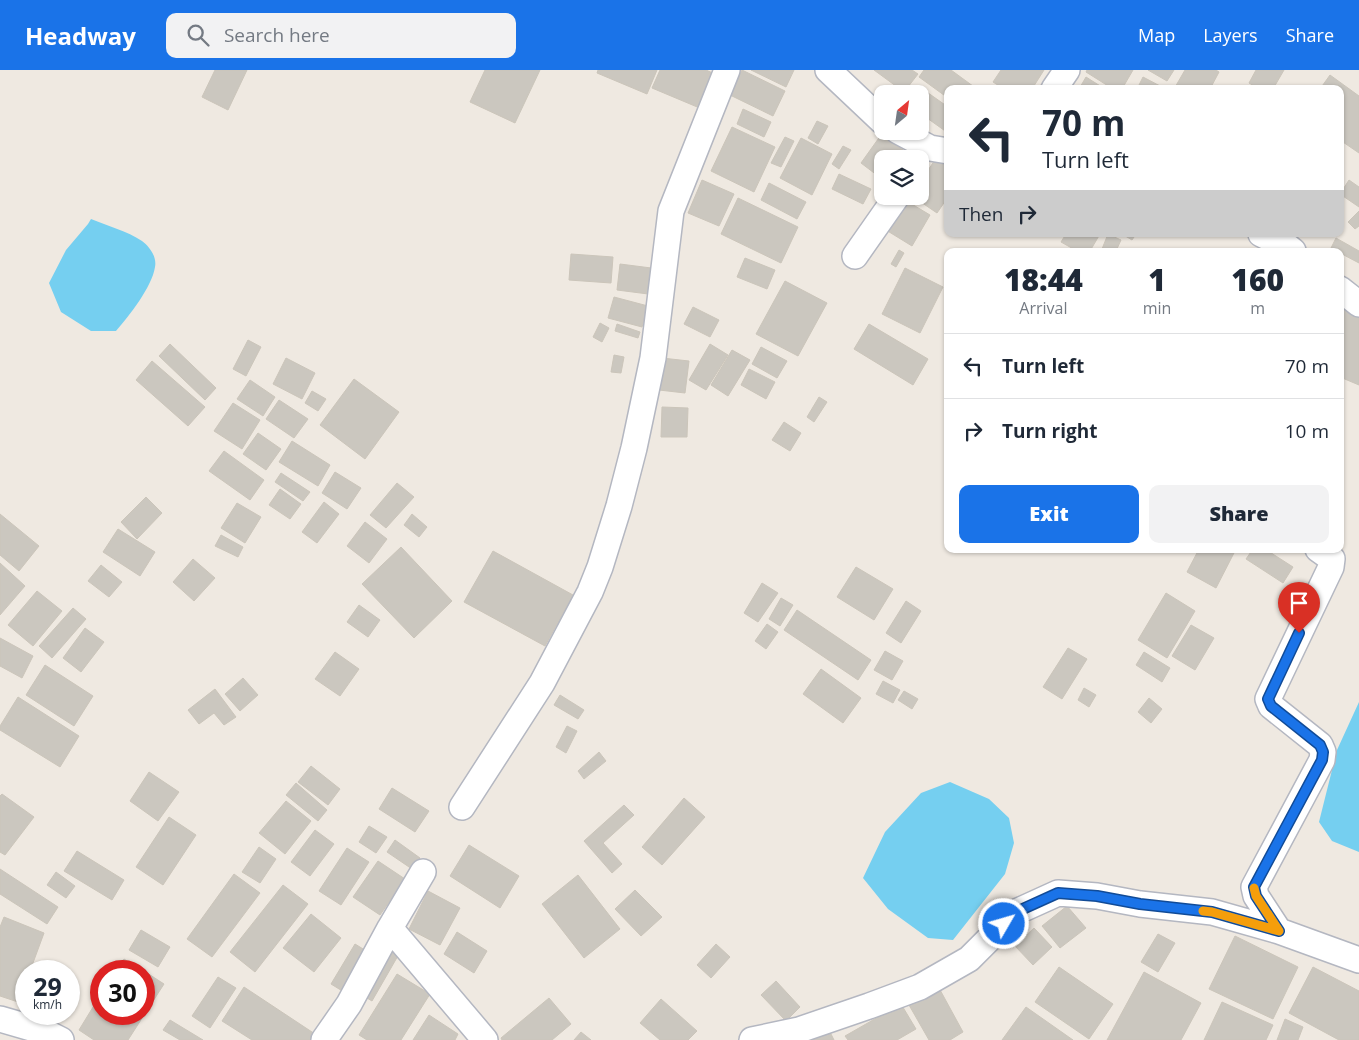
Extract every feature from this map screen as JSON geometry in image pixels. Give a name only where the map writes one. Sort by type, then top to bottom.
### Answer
[{"type":"street","points":[[462,806],[542,683],[590,592],[600,567],[619,506],[634,448],[653,358],[671,211],[728,70]]},
{"type":"street","points":[[828,70],[874,113]]},
{"type":"street","points":[[1057,85],[1067,70]]},
{"type":"street","points":[[911,140],[932,154]]},
{"type":"street","points":[[855,256],[891,205]]},
{"type":"street","points":[[1266,237],[1286,248]]},
{"type":"street","points":[[1344,292],[1359,304]]},
{"type":"street","points":[[1279,931],[1256,896],[1254,887],[1322,760],[1323,752],[1320,745],[1271,706],[1268,699],[1330,567],[1332,560],[1323,553]]},
{"type":"street","points":[[324,1040],[348,1004],[423,872]]},
{"type":"street","points":[[752,1040],[799,1030],[920,987],[969,959],[1016,912],[1058,893],[1097,896],[1140,904],[1212,912],[1279,931],[1359,960]]},
{"type":"street","points":[[390,928],[485,1040]]},
{"type":"street","points":[[0,1018],[45,1032],[61,1040]]},
{"type":"water","points":[[91,219],[136,237],[148,246],[155,260],[153,275],[145,292],[116,331],[91,331],[61,312],[49,283],[66,250]]},
{"type":"water","points":[[1359,702],[1359,852],[1332,841],[1319,822],[1337,750]]},
{"type":"water","points":[[950,782],[989,799],[1009,818],[1014,843],[1005,874],[953,940],[928,938],[888,909],[863,878],[885,832],[921,793]]},
{"type":"building","points":[[215,70],[247,70],[228,110],[202,97]]},
{"type":"building","points":[[485,70],[540,70],[515,123],[470,102]]},
{"type":"building","points":[[598,70],[657,70],[647,94],[597,73]]},
{"type":"building","points":[[660,70],[706,70],[717,75],[702,109],[652,88]]},
{"type":"building","points":[[742,70],[785,91],[773,116],[730,95]]},
{"type":"building","points":[[751,70],[794,70],[786,87]]},
{"type":"building","points":[[874,70],[912,70],[918,74],[909,85],[894,85]]},
{"type":"building","points":[[924,70],[951,70],[972,85],[944,85],[944,95],[919,77]]},
{"type":"building","points":[[1001,70],[1044,70],[1035,85],[998,85],[993,82]]},
{"type":"building","points":[[1087,70],[1133,70],[1124,85],[1107,85],[1086,72]]},
{"type":"building","points":[[1148,70],[1174,70],[1167,81]]},
{"type":"building","points":[[1185,70],[1216,70],[1219,72],[1212,85],[1176,85]]},
{"type":"building","points":[[1256,70],[1284,70],[1275,85],[1252,85],[1249,83]]},
{"type":"building","points":[[1330,75],[1344,85],[1323,85]]},
{"type":"building","points":[[1086,77],[1099,85],[1081,85]]},
{"type":"building","points":[[1143,77],[1158,85],[1139,85]]},
{"type":"building","points":[[1344,85],[1359,96],[1359,153],[1344,143]]},
{"type":"building","points":[[929,94],[944,104],[944,130],[929,119]]},
{"type":"building","points":[[743,109],[771,122],[764,137],[737,124]]},
{"type":"building","points":[[817,121],[828,126],[818,144],[808,138]]},
{"type":"building","points":[[732,127],[775,147],[754,192],[711,171]]},
{"type":"building","points":[[785,137],[794,141],[781,167],[771,163]]},
{"type":"building","points":[[801,138],[832,154],[812,195],[780,178]]},
{"type":"building","points":[[877,140],[888,140],[903,150],[874,150],[874,173],[861,163]]},
{"type":"building","points":[[843,146],[851,150],[839,169],[832,164]]},
{"type":"building","points":[[939,154],[944,157],[944,203],[937,213],[925,205],[929,205],[929,169]]},
{"type":"building","points":[[839,174],[871,189],[863,204],[832,189]]},
{"type":"building","points":[[702,180],[734,194],[719,226],[688,213]]},
{"type":"building","points":[[1349,180],[1359,187],[1359,207],[1344,197],[1344,188]]},
{"type":"building","points":[[769,183],[806,202],[797,219],[761,200]]},
{"type":"building","points":[[738,198],[798,227],[781,263],[721,234]]},
{"type":"building","points":[[902,205],[913,205],[930,215],[912,246],[886,230]]},
{"type":"building","points":[[1359,211],[1359,226],[1355,229],[1348,222]]},
{"type":"building","points":[[1064,237],[1098,237],[1092,248],[1072,248],[1061,242]]},
{"type":"building","points":[[1107,237],[1114,237],[1121,240],[1117,248],[1102,248]]},
{"type":"building","points":[[1336,238],[1359,251],[1359,263],[1344,255],[1344,248],[1331,248]]},
{"type":"building","points":[[899,250],[904,253],[896,267],[891,264]]},
{"type":"building","points":[[571,254],[613,257],[611,283],[569,280]]},
{"type":"building","points":[[745,258],[775,270],[767,289],[737,277]]},
{"type":"building","points":[[620,264],[659,269],[656,295],[617,290]]},
{"type":"building","points":[[905,268],[943,287],[920,333],[882,314]]},
{"type":"building","points":[[785,281],[827,303],[798,356],[756,334]]},
{"type":"building","points":[[614,297],[648,306],[642,327],[608,318]]},
{"type":"building","points":[[1344,306],[1359,312],[1359,385],[1344,379]]},
{"type":"building","points":[[693,307],[719,320],[710,337],[684,324]]},
{"type":"building","points":[[600,323],[609,328],[602,342],[593,337]]},
{"type":"building","points":[[617,324],[640,332],[638,338],[615,331]]},
{"type":"building","points":[[869,324],[928,359],[913,385],[854,349]]},
{"type":"building","points":[[248,340],[261,347],[246,376],[233,369]]},
{"type":"building","points":[[170,344],[216,388],[205,400],[159,356]]},
{"type":"building","points":[[710,344],[728,355],[706,390],[689,380]]},
{"type":"building","points":[[761,347],[787,361],[777,378],[752,364]]},
{"type":"building","points":[[732,350],[750,360],[728,396],[711,385]]},
{"type":"building","points":[[614,355],[624,357],[621,373],[611,372]]},
{"type":"building","points":[[286,358],[315,373],[302,399],[273,384]]},
{"type":"building","points":[[662,358],[689,361],[685,393],[659,390]]},
{"type":"building","points":[[152,361],[205,407],[188,426],[136,380]]},
{"type":"building","points":[[749,369],[775,382],[766,399],[741,385]]},
{"type":"building","points":[[354,379],[399,412],[365,459],[320,425]]},
{"type":"building","points":[[250,380],[275,397],[263,416],[237,399]]},
{"type":"building","points":[[312,391],[326,399],[318,411],[305,403]]},
{"type":"building","points":[[819,397],[827,402],[814,422],[807,417]]},
{"type":"building","points":[[279,400],[308,419],[294,438],[266,419]]},
{"type":"building","points":[[233,403],[260,420],[242,449],[214,431]]},
{"type":"building","points":[[662,407],[688,408],[687,437],[661,437]]},
{"type":"building","points":[[784,422],[801,433],[790,451],[772,440]]},
{"type":"building","points":[[258,433],[281,449],[266,470],[243,454]]},
{"type":"building","points":[[292,441],[330,465],[318,486],[279,462]]},
{"type":"building","points":[[224,451],[264,480],[250,500],[209,471]]},
{"type":"building","points":[[335,472],[361,488],[347,509],[322,493]]},
{"type":"building","points":[[281,473],[310,492],[303,501],[275,482]]},
{"type":"building","points":[[397,483],[414,497],[386,528],[370,515]]},
{"type":"building","points":[[280,489],[301,504],[290,519],[269,505]]},
{"type":"building","points":[[146,497],[162,513],[137,539],[121,522]]},
{"type":"building","points":[[324,502],[339,514],[317,543],[302,532]]},
{"type":"building","points":[[237,503],[261,517],[245,543],[221,528]]},
{"type":"building","points":[[0,514],[39,546],[19,571],[0,555]]},
{"type":"building","points":[[412,514],[427,527],[419,537],[404,525]]},
{"type":"building","points":[[365,522],[387,539],[369,563],[347,546]]},
{"type":"building","points":[[118,529],[155,552],[140,576],[103,552]]},
{"type":"building","points":[[221,535],[243,547],[238,557],[215,546]]},
{"type":"building","points":[[401,547],[452,601],[414,638],[362,584]]},
{"type":"building","points":[[493,551],[573,595],[545,646],[464,602]]},
{"type":"building","points":[[1197,553],[1234,553],[1216,588],[1187,572]]},
{"type":"building","points":[[1250,553],[1271,553],[1293,567],[1283,583],[1246,559]]},
{"type":"building","points":[[193,559],[215,578],[194,601],[173,582]]},
{"type":"building","points":[[0,563],[25,586],[0,615]]},
{"type":"building","points":[[101,565],[122,582],[109,597],[88,581]]},
{"type":"building","points":[[856,567],[893,589],[874,620],[837,597]]},
{"type":"building","points":[[762,583],[778,593],[758,622],[744,613]]},
{"type":"building","points":[[37,591],[62,611],[33,646],[8,625]]},
{"type":"building","points":[[1166,593],[1195,611],[1167,658],[1138,640]]},
{"type":"building","points":[[781,598],[793,605],[780,626],[769,619]]},
{"type":"building","points":[[906,601],[921,611],[901,643],[886,633]]},
{"type":"building","points":[[359,605],[380,620],[368,637],[347,622]]},
{"type":"building","points":[[73,608],[86,619],[52,658],[39,646]]},
{"type":"building","points":[[797,610],[871,660],[858,680],[784,630]]},
{"type":"building","points":[[767,624],[778,632],[766,649],[755,641]]},
{"type":"building","points":[[1191,625],[1214,638],[1195,670],[1172,656]]},
{"type":"building","points":[[85,628],[104,642],[81,672],[63,658]]},
{"type":"building","points":[[0,638],[33,656],[22,678],[0,666]]},
{"type":"building","points":[[1068,648],[1087,659],[1062,699],[1043,687]]},
{"type":"building","points":[[885,651],[903,661],[892,680],[874,670]]},
{"type":"building","points":[[335,652],[359,669],[340,696],[315,679]]},
{"type":"building","points":[[1144,652],[1170,668],[1162,682],[1136,665]]},
{"type":"building","points":[[45,665],[93,696],[74,726],[26,695]]},
{"type":"building","points":[[821,669],[861,698],[843,723],[803,694]]},
{"type":"building","points":[[243,678],[258,695],[240,711],[225,694]]},
{"type":"building","points":[[883,681],[900,690],[893,703],[876,694]]},
{"type":"building","points":[[1084,688],[1096,695],[1089,707],[1078,700]]},
{"type":"building","points":[[215,689],[236,717],[224,725],[214,713],[199,724],[188,710]]},
{"type":"building","points":[[904,691],[918,699],[912,709],[898,700]]},
{"type":"building","points":[[560,695],[584,710],[578,719],[554,705]]},
{"type":"building","points":[[18,697],[79,736],[60,767],[0,730],[0,726]]},
{"type":"building","points":[[1149,698],[1162,709],[1151,723],[1138,712]]},
{"type":"building","points":[[567,726],[577,731],[566,753],[556,747]]},
{"type":"building","points":[[599,752],[606,761],[584,779],[578,771]]},
{"type":"building","points":[[311,766],[340,789],[328,805],[298,782]]},
{"type":"building","points":[[149,772],[179,792],[158,821],[130,801]]},
{"type":"building","points":[[296,783],[327,810],[318,821],[286,795]]},
{"type":"building","points":[[392,788],[429,811],[415,832],[379,809]]},
{"type":"building","points":[[2,794],[34,817],[5,855],[0,852],[0,796]]},
{"type":"building","points":[[684,798],[705,817],[662,865],[642,847]]},
{"type":"building","points":[[286,801],[311,821],[285,854],[259,833]]},
{"type":"building","points":[[624,805],[634,815],[603,843],[622,864],[612,873],[584,841]]},
{"type":"building","points":[[169,817],[196,835],[163,885],[136,867]]},
{"type":"building","points":[[369,826],[387,837],[376,853],[359,842]]},
{"type":"building","points":[[315,830],[334,844],[310,876],[291,862]]},
{"type":"building","points":[[395,840],[420,858],[412,869],[387,852]]},
{"type":"building","points":[[469,845],[519,876],[500,908],[450,876]]},
{"type":"building","points":[[259,847],[276,859],[260,883],[242,872]]},
{"type":"building","points":[[347,848],[369,862],[341,905],[319,891]]},
{"type":"building","points":[[77,851],[124,880],[112,900],[64,871]]},
{"type":"building","points":[[378,861],[405,879],[380,915],[353,897]]},
{"type":"building","points":[[0,869],[58,907],[47,924],[0,894]]},
{"type":"building","points":[[56,872],[75,886],[66,898],[47,885]]},
{"type":"building","points":[[234,874],[260,893],[212,957],[187,939]]},
{"type":"building","points":[[578,875],[620,929],[584,958],[542,904]]},
{"type":"building","points":[[283,885],[308,904],[255,972],[230,952]]},
{"type":"building","points":[[635,890],[662,917],[641,936],[615,909]]},
{"type":"building","points":[[428,891],[460,908],[440,945],[409,929]]},
{"type":"building","points":[[1067,906],[1086,928],[1060,948],[1042,926]]},
{"type":"building","points":[[311,914],[341,938],[314,972],[283,948]]},
{"type":"building","points":[[4,917],[44,933],[34,960],[15,960],[15,1001],[0,996],[0,927]]},
{"type":"building","points":[[1034,928],[1052,947],[1033,965],[1015,946]]},
{"type":"building","points":[[141,930],[170,947],[158,967],[155,965],[155,960],[146,960],[129,950]]},
{"type":"building","points":[[457,932],[487,951],[474,973],[444,954]]},
{"type":"building","points":[[1158,934],[1175,943],[1158,972],[1141,962]]},
{"type":"building","points":[[1235,936],[1298,967],[1273,1019],[1209,989]]},
{"type":"building","points":[[355,944],[368,952],[344,992],[331,984]]},
{"type":"building","points":[[716,944],[730,957],[711,978],[697,965]]},
{"type":"building","points":[[383,945],[399,954],[372,1001],[357,992]]},
{"type":"building","points":[[1059,967],[1113,1004],[1089,1039],[1035,1002]]},
{"type":"building","points":[[1313,967],[1359,991],[1359,1040],[1339,1040],[1289,1013]]},
{"type":"building","points":[[1144,972],[1201,1003],[1181,1040],[1107,1040]]},
{"type":"building","points":[[397,974],[430,994],[401,1040],[367,1040],[359,1035]]},
{"type":"building","points":[[218,977],[236,988],[210,1028],[192,1016]]},
{"type":"building","points":[[155,978],[164,984],[155,998]]},
{"type":"building","points":[[776,981],[800,1007],[786,1021],[761,995]]},
{"type":"building","points":[[244,987],[315,1034],[311,1040],[252,1040],[222,1021]]},
{"type":"building","points":[[939,988],[963,1032],[950,1040],[929,1040],[909,1005]]},
{"type":"building","points":[[549,998],[571,1024],[552,1040],[502,1040],[501,1038]]},
{"type":"building","points":[[661,999],[697,1031],[688,1040],[660,1040],[640,1023]]},
{"type":"building","points":[[1222,1002],[1273,1025],[1266,1040],[1204,1040]]},
{"type":"building","points":[[901,1004],[916,1029],[897,1040],[848,1040],[845,1036]]},
{"type":"building","points":[[1026,1007],[1073,1040],[1002,1040]]},
{"type":"building","points":[[90,1012],[90,1025],[138,1025],[128,1040],[94,1040],[79,1030]]},
{"type":"building","points":[[429,1015],[458,1034],[455,1040],[413,1040]]},
{"type":"building","points":[[1285,1019],[1303,1027],[1298,1040],[1277,1040]]},
{"type":"building","points":[[170,1020],[203,1040],[180,1040],[163,1030]]},
{"type":"building","points":[[581,1032],[591,1040],[574,1040]]},
{"type":"building","points":[[830,1032],[834,1040],[809,1040]]},
{"type":"slow traffic","points":[[1203,911],[1279,931],[1256,896],[1254,888]]},
{"type":"route","points":[[1004,924],[1016,912],[1058,893],[1097,896],[1140,904],[1212,912],[1279,931],[1256,896],[1254,887],[1322,760],[1323,752],[1320,745],[1271,706],[1268,699],[1299,633]]}]
